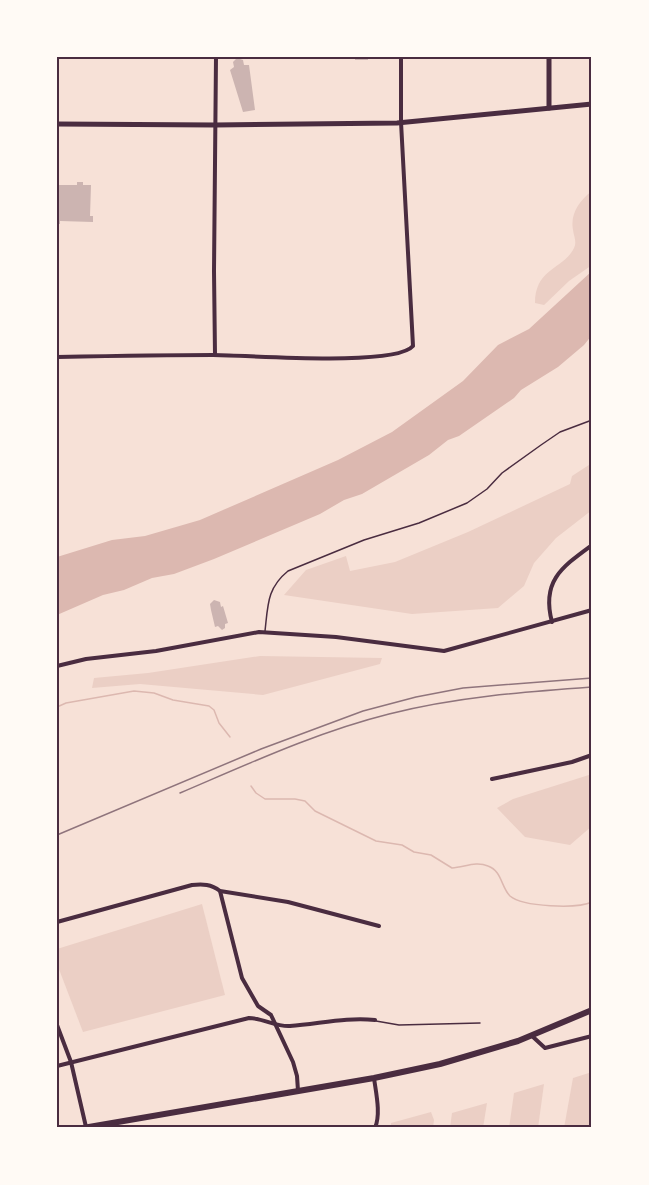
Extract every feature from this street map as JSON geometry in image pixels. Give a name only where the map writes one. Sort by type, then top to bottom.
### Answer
[{"type":"main road","points":[[549,57],[549,108]]},
{"type":"main road","points":[[57,124],[215,125],[401,122],[592,104]]},
{"type":"main road","points":[[85,1128],[374,1078],[440,1064],[484,1052],[592,1010]]},
{"type":"street","points":[[215,355],[216,57]]},
{"type":"street","points":[[57,357],[215,355],[346,358],[409,351],[413,346],[401,122],[401,57]]},
{"type":"street","points":[[552,622],[548,596],[552,582],[561,569],[592,544]]},
{"type":"street","points":[[57,666],[86,659],[156,651],[265,633],[336,637],[444,651],[592,610]]},
{"type":"street","points":[[492,779],[572,762],[592,755]]},
{"type":"street","points":[[57,922],[192,885],[215,886],[220,891],[242,978],[258,1006],[271,1015],[293,1062],[298,1091]]},
{"type":"street","points":[[220,891],[288,902],[379,926]]},
{"type":"street","points":[[57,1066],[249,1018],[258,1018],[275,1025],[288,1026],[357,1018],[375,1020]]},
{"type":"street","points":[[57,1025],[71,1062],[85,1128]]},
{"type":"street","points":[[531,1035],[545,1048],[592,1036]]},
{"type":"street","points":[[374,1078],[377,1101],[375,1128]]},
{"type":"lane","points":[[265,633],[270,595],[279,578],[288,570],[364,540],[419,523],[475,498],[502,473],[560,432],[592,420]]},
{"type":"lane","points":[[375,1020],[399,1025],[480,1023]]},
{"type":"shaded area","points":[[592,191],[592,265],[569,281],[544,305],[535,303],[536,291],[540,283],[551,270],[564,261],[574,248],[572,224],[574,213],[583,199]]},
{"type":"shaded area","points":[[592,271],[592,335],[584,345],[558,367],[521,390],[514,398],[459,436],[448,440],[429,455],[362,494],[344,500],[320,514],[214,559],[174,574],[152,578],[124,590],[103,595],[57,615],[57,557],[112,540],[145,536],[200,520],[338,460],[392,432],[463,381],[498,345],[529,329]]},
{"type":"shaded area","points":[[592,463],[592,510],[556,538],[534,563],[524,586],[498,608],[412,614],[284,595],[306,570],[346,556],[350,571],[395,562],[468,532],[570,484],[572,476]]},
{"type":"shaded area","points":[[260,656],[382,658],[380,664],[263,695],[140,684],[92,688],[94,678],[148,673]]},
{"type":"shaded area","points":[[592,774],[592,826],[570,845],[525,837],[497,808],[513,799]]},
{"type":"shaded area","points":[[202,904],[225,995],[83,1032],[57,964],[57,949]]},
{"type":"shaded area","points":[[592,1072],[592,1128],[564,1128],[573,1078]]},
{"type":"shaded area","points":[[544,1084],[538,1128],[509,1128],[514,1093]]},
{"type":"shaded area","points":[[487,1103],[483,1128],[450,1128],[452,1113]]},
{"type":"shaded area","points":[[431,1112],[434,1120],[433,1128],[391,1128],[391,1123]]},
{"type":"building","points":[[355,57],[368,57],[368,60],[355,60]]},
{"type":"building","points":[[237,58],[243,60],[244,65],[249,65],[255,110],[243,112],[230,70],[234,67],[233,62]]},
{"type":"building","points":[[77,182],[91,185],[90,216],[93,216],[93,222],[60,221],[60,224],[57,224],[57,185],[77,185]]},
{"type":"building","points":[[214,600],[220,602],[221,607],[223,606],[228,623],[222,630],[218,626],[215,627],[210,604]]},
{"type":"waterway","points":[[57,707],[66,703],[134,691],[154,693],[173,700],[209,706],[214,710],[219,723],[230,737]]},
{"type":"waterway","points":[[251,786],[265,799],[305,801],[315,811],[376,841],[402,845],[414,852],[431,855],[452,868],[475,864],[493,868],[507,892],[517,900],[550,906],[575,906],[592,902]]},
{"type":"railway","points":[[57,835],[261,749],[363,711],[463,688],[592,678]]},
{"type":"railway","points":[[180,793],[309,739],[389,714],[464,699],[592,687]]}]
